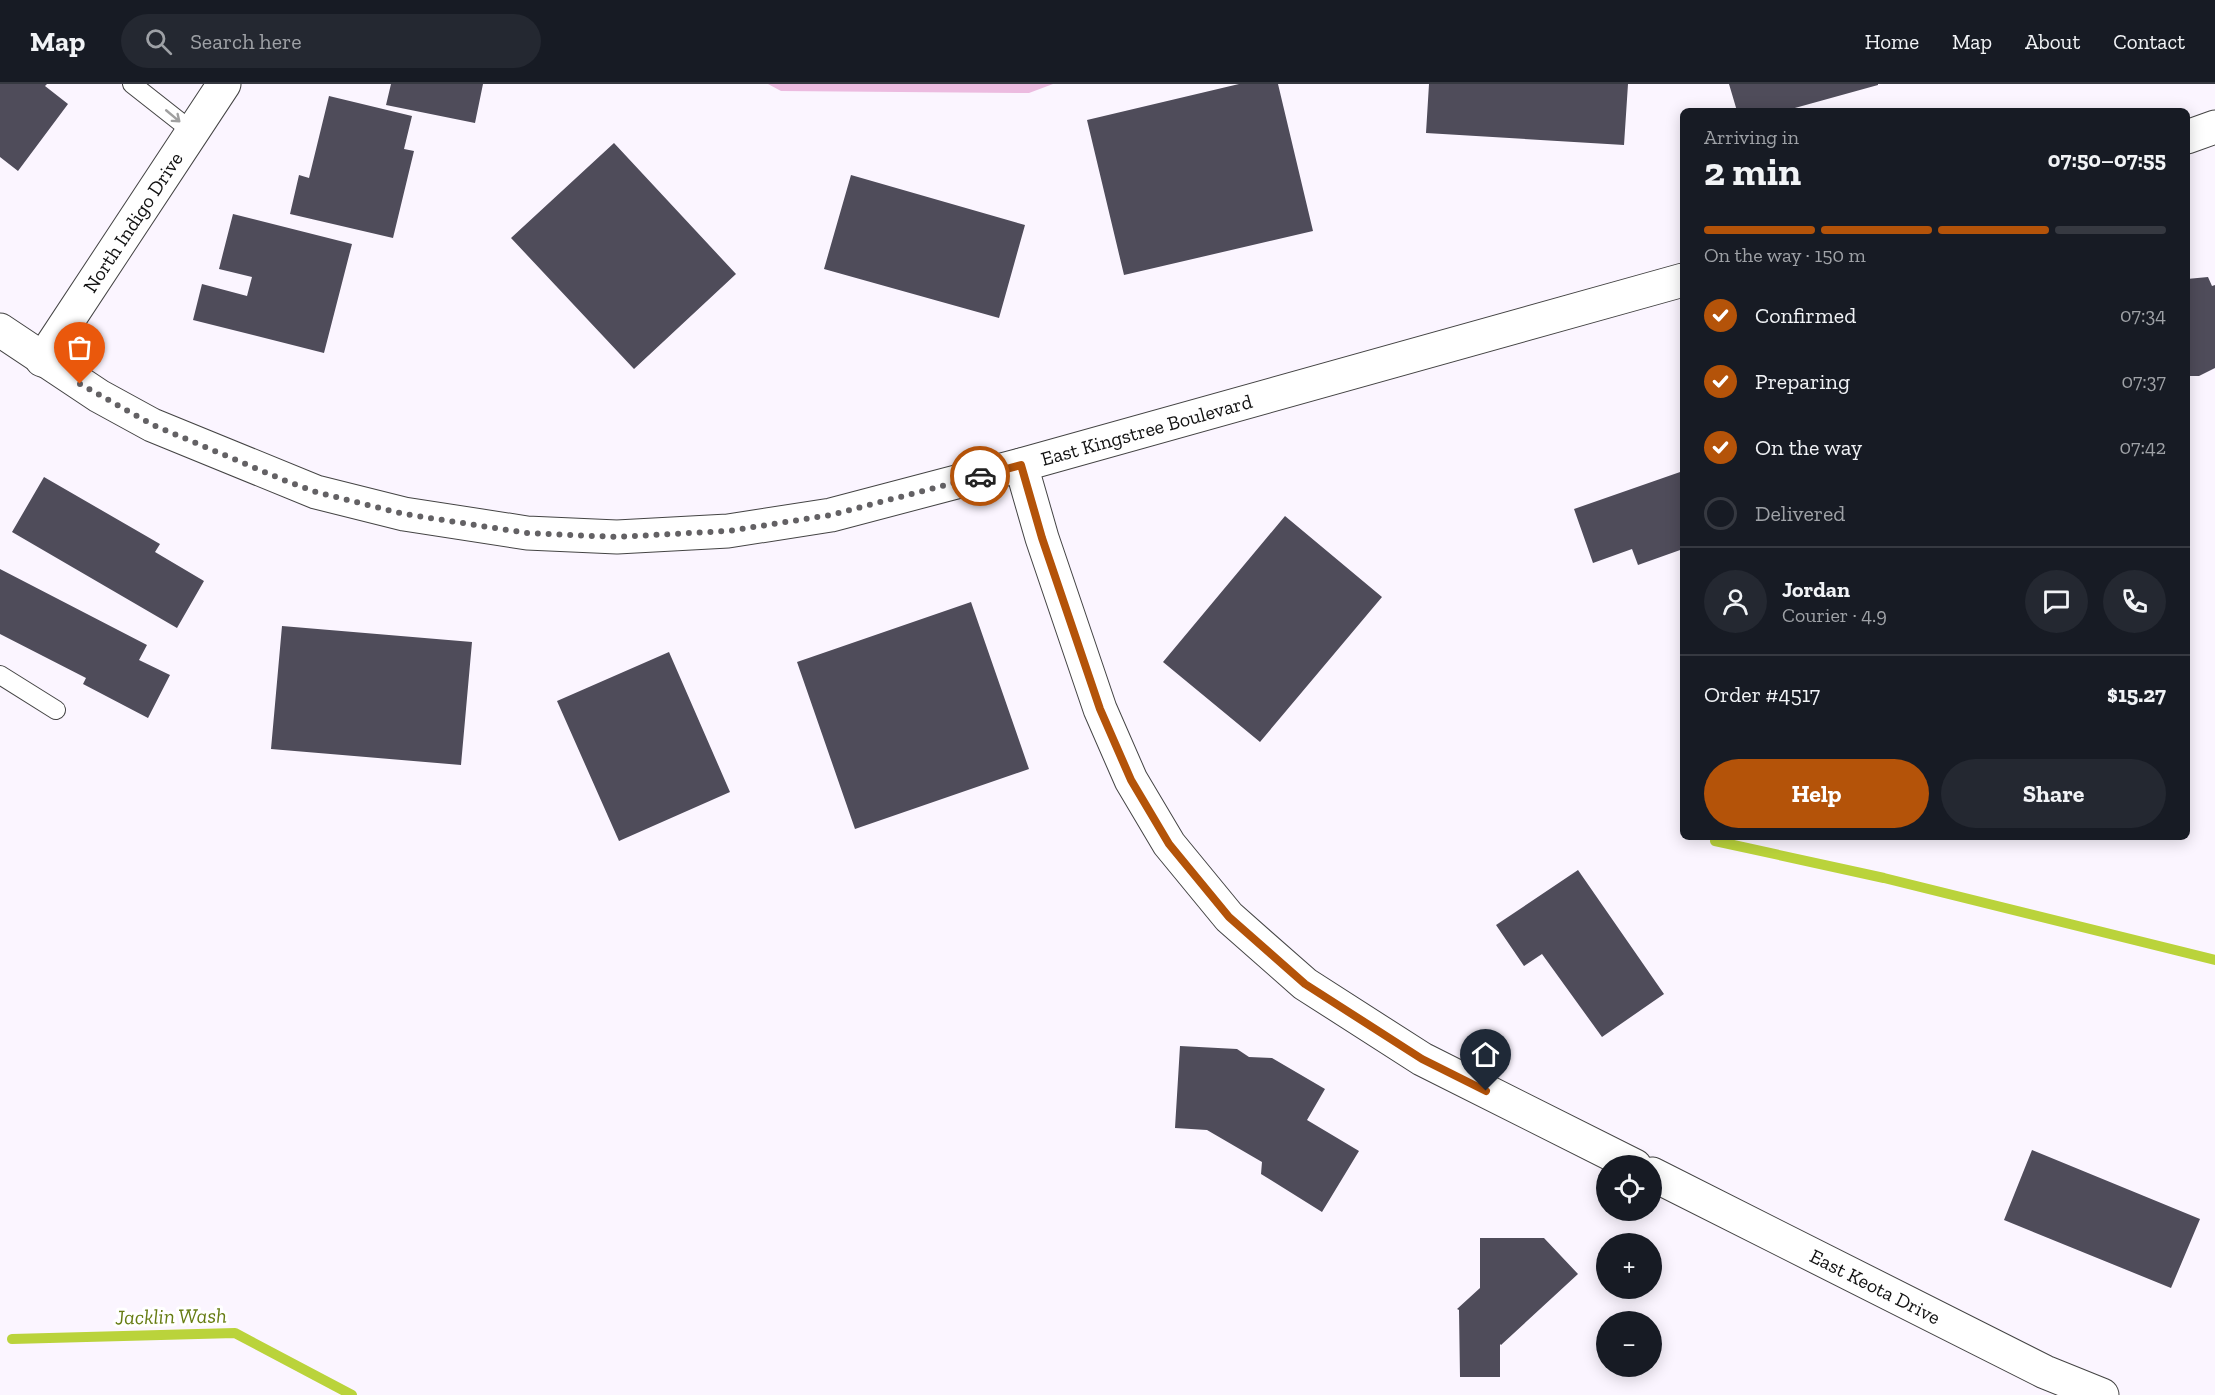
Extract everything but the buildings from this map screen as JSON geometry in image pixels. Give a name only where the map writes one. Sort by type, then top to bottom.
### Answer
[{"type":"street","name":"North Indigo Drive","points":[[42,360],[224,84]]},
{"type":"street","points":[[2190,136],[2215,127]]},
{"type":"street","name":"East Kingstree Boulevard","points":[[0,330],[99,396],[153,425],[316,492],[404,514],[527,533],[617,537],[728,531],[831,515],[1021,465],[1680,281]]},
{"type":"street","points":[[1021,465],[1042,538],[1100,709],[1131,780],[1169,844],[1229,917],[1305,984],[1422,1059],[1613,1155]]},
{"type":"street","name":"East Keota Drive","points":[[1662,1179],[2045,1372],[2102,1395]]},
{"type":"lane","points":[[132,84],[154,99],[193,132]]},
{"type":"lane","points":[[0,675],[56,710]]},
{"type":"shaded area","points":[[768,84],[1053,84],[1029,93],[781,91]]},
{"type":"waterway","points":[[1715,841],[1884,878],[2215,960]]},
{"type":"waterway","name":"Jacklin Wash","points":[[12,1339],[235,1333],[352,1395]]},
{"type":"way so far","points":[[80,384],[153,425],[316,492],[404,514],[527,533],[617,537],[728,531],[831,515],[980,476]]},
{"type":"route","points":[[980,476],[1021,465],[1042,538],[1100,709],[1131,780],[1169,844],[1229,917],[1305,984],[1422,1059],[1486,1091]]}]
